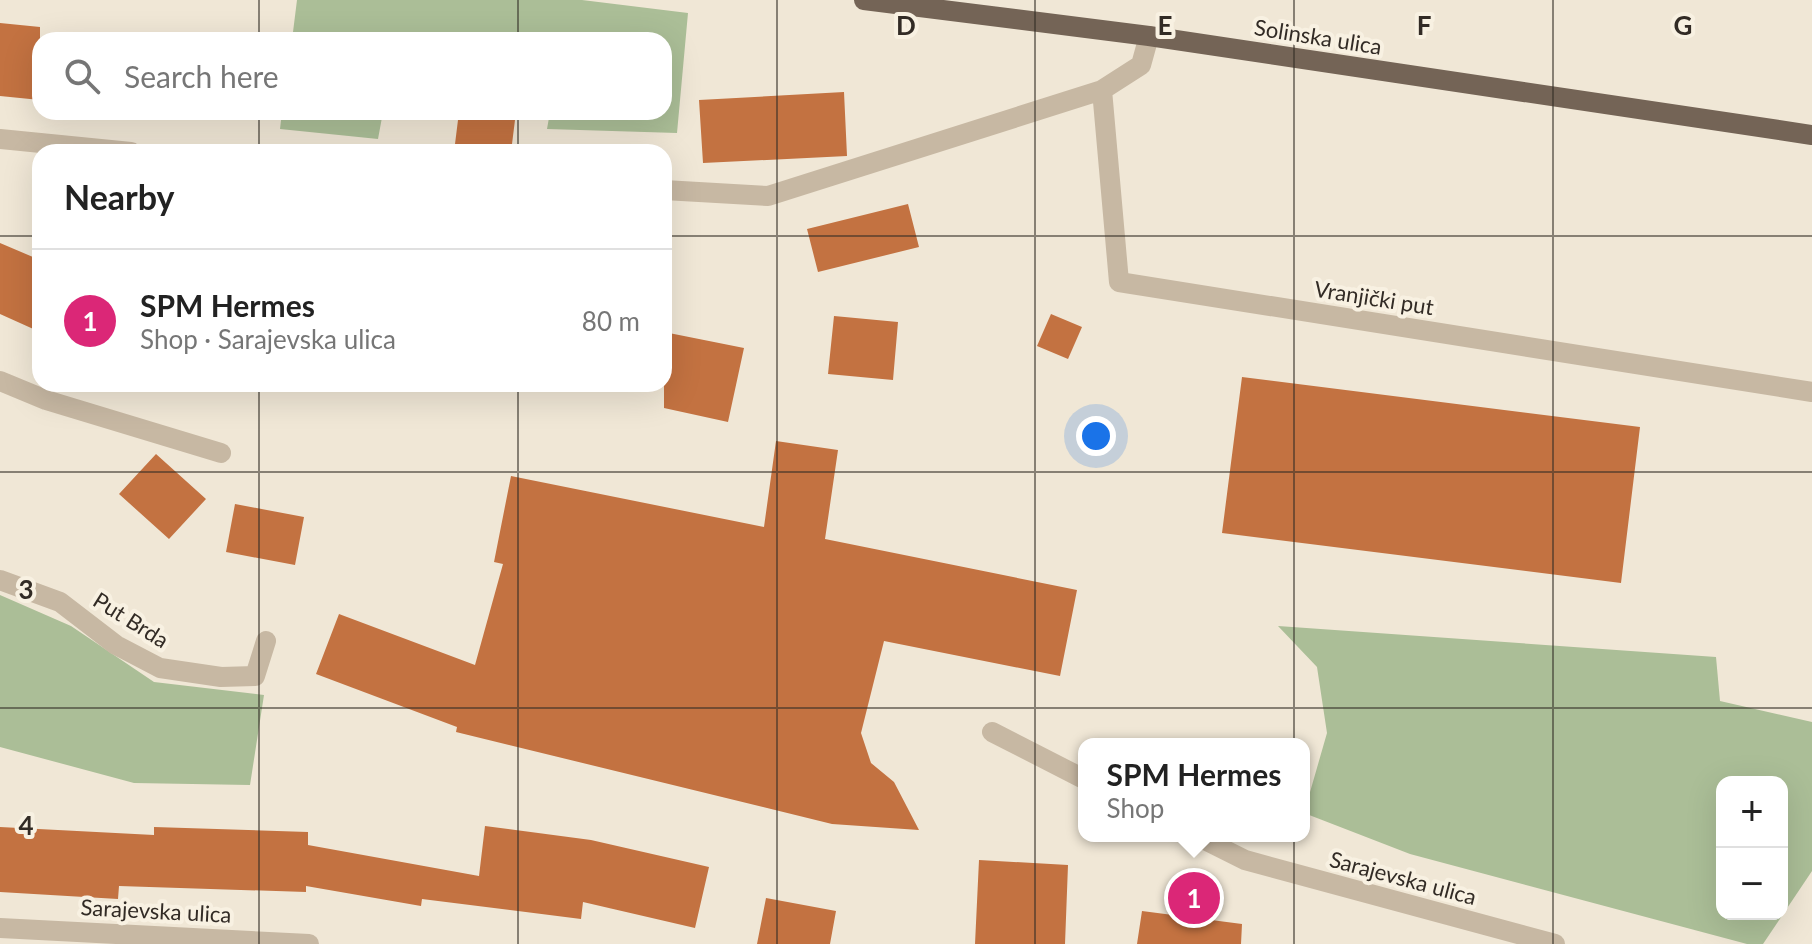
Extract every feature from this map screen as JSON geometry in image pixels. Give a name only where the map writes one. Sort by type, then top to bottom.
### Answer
[{"type":"main road","name":"Solinska ulica","points":[[864,0],[1149,36],[1812,135]]},
{"type":"street","points":[[672,190],[768,196],[1102,90],[1141,65],[1149,36]]},
{"type":"street","name":"Vranjički put","points":[[1102,90],[1119,282],[1812,392]]},
{"type":"street","points":[[0,139],[50,144]]},
{"type":"street","points":[[0,381],[46,400],[221,453]]},
{"type":"street","name":"Put Brda","points":[[0,580],[60,602],[116,645],[160,668],[221,677],[255,676],[266,641]]},
{"type":"street","points":[[992,732],[1078,776]]},
{"type":"street","name":"Sarajevska ulica","points":[[1209,842],[1245,860],[1555,944]]},
{"type":"street","name":"Sarajevska ulica","points":[[0,928],[309,944]]},
{"type":"green space","points":[[297,0],[582,0],[688,13],[677,133],[547,129],[549,120],[672,120],[672,32],[293,32]]},
{"type":"green space","points":[[281,120],[382,120],[378,139],[280,129]]},
{"type":"green space","points":[[0,595],[71,626],[154,682],[264,695],[250,785],[134,783],[0,747]]},
{"type":"green space","points":[[1278,626],[1716,657],[1720,701],[1812,722],[1812,871],[1788,907],[1788,776],[1716,776],[1716,920],[1779,920],[1763,944],[1747,944],[1410,854],[1310,815],[1310,792],[1327,733],[1317,667]]},
{"type":"building","points":[[0,23],[40,27],[40,32],[32,32],[32,99],[0,96]]},
{"type":"building","points":[[844,92],[847,156],[703,163],[699,100]]},
{"type":"building","points":[[458,120],[515,120],[512,144],[455,144]]},
{"type":"building","points":[[908,204],[919,247],[818,272],[807,229]]},
{"type":"building","points":[[0,243],[32,257],[32,328],[0,314]]},
{"type":"building","points":[[1051,314],[1082,327],[1068,359],[1037,346]]},
{"type":"building","points":[[834,316],[898,322],[893,380],[828,374]]},
{"type":"building","points":[[672,334],[744,348],[728,422],[664,408],[664,392],[672,392]]},
{"type":"building","points":[[1242,377],[1640,427],[1621,583],[1222,533]]},
{"type":"building","points":[[776,441],[838,450],[825,539],[1077,590],[1060,676],[884,641],[861,733],[871,763],[894,782],[919,830],[832,824],[456,732],[457,727],[316,674],[339,614],[475,665],[503,564],[494,562],[511,476],[764,527]]},
{"type":"building","points":[[156,454],[206,499],[169,539],[119,494]]},
{"type":"building","points":[[235,504],[304,517],[295,565],[226,552]]},
{"type":"building","points":[[485,826],[591,840],[709,867],[695,928],[583,902],[581,919],[422,899],[421,906],[306,886],[306,892],[119,886],[118,899],[0,892],[0,827],[154,835],[154,827],[308,832],[308,845],[479,876]]},
{"type":"building","points":[[979,860],[1068,865],[1065,944],[975,944]]},
{"type":"building","points":[[766,898],[836,911],[830,944],[757,944]]},
{"type":"building","points":[[1142,911],[1242,924],[1241,944],[1137,944]]},
{"type":"place","name":"SPM Hermes","points":[[1194,898]]}]
